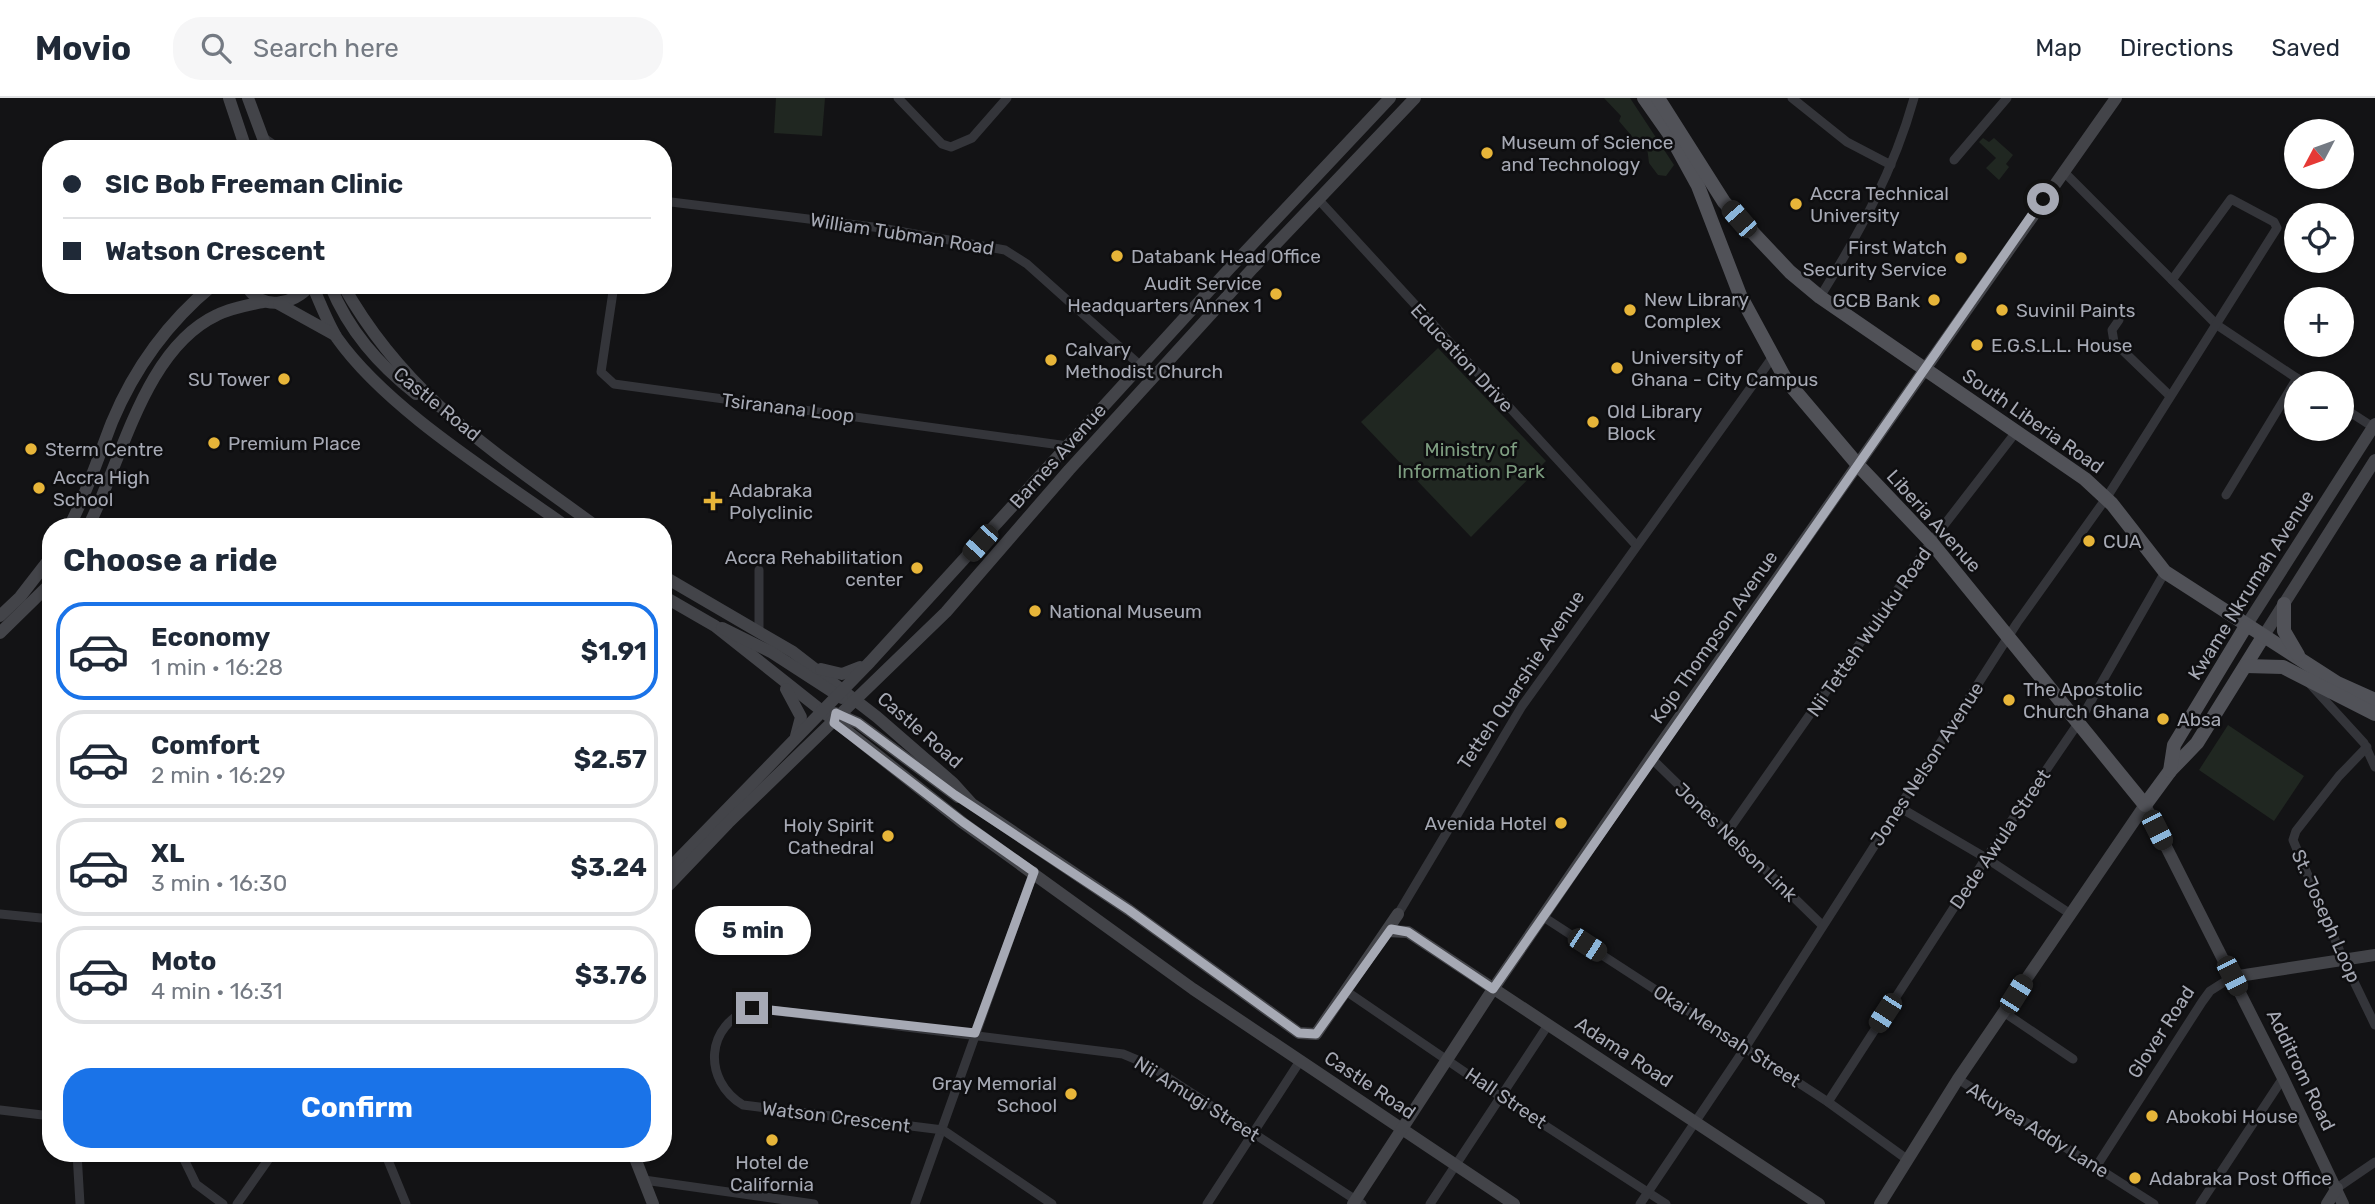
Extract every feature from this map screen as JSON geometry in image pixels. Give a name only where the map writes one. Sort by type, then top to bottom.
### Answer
[{"type":"main road","points":[[229,98],[243,140]]},
{"type":"main road","points":[[248,98],[263,140]]},
{"type":"main road","name":"Barnes Avenue","points":[[672,866],[870,662],[1140,366],[1390,98]]},
{"type":"main road","name":"Barnes Avenue","points":[[672,882],[728,823],[961,596],[1079,460],[1415,98]]},
{"type":"main road","name":"Liberia Avenue","points":[[1644,98],[1670,135],[1708,209],[1740,295],[1772,358],[1802,401],[1858,466],[1931,542],[2145,805]]},
{"type":"main road","points":[[1658,98],[1724,202],[1708,209]]},
{"type":"main road","name":"Kojo Thompson Avenue","points":[[1357,1203],[1401,1129],[1542,916],[2116,98]]},
{"type":"main road","name":"South Liberia Road","points":[[1724,202],[1790,272],[1820,297],[2107,497],[2165,572],[2337,683],[2375,700]]},
{"type":"main road","points":[[74,518],[86,495],[112,423],[137,372],[185,309],[202,294]]},
{"type":"main road","points":[[255,294],[263,302]]},
{"type":"main road","points":[[279,304],[295,299],[301,294]]},
{"type":"main road","name":"Castle Road","points":[[315,294],[335,335],[382,386],[419,418],[555,518]]},
{"type":"main road","points":[[334,294],[344,316],[367,349],[415,394],[445,414]]},
{"type":"main road","name":"Castle Road","points":[[349,294],[383,346],[445,414],[585,518]]},
{"type":"main road","points":[[92,518],[145,395],[181,342],[217,314],[263,302],[279,304],[335,335]]},
{"type":"main road","name":"Kwame Nkrumah Avenue","points":[[2170,771],[2174,745],[2246,626],[2374,426]]},
{"type":"main road","name":"Kwame Nkrumah Avenue","points":[[1880,1204],[1958,1079],[2005,1013],[2069,913],[2170,771],[2197,743],[2375,460]]},
{"type":"main road","points":[[0,616],[20,597],[42,569]]},
{"type":"main road","name":"Castle Road","points":[[672,581],[759,630],[810,665],[840,694],[856,701],[877,717],[953,783],[972,804],[1129,910],[1299,1033],[1316,1034]]},
{"type":"main road","points":[[0,633],[42,592]]},
{"type":"main road","name":"Castle Road","points":[[672,601],[715,626],[821,712],[838,717],[851,736],[963,822],[1193,989],[1514,1204]]},
{"type":"main road","points":[[2284,604],[2284,631],[2301,659]]},
{"type":"main road","points":[[715,626],[771,652],[840,694],[838,717],[972,804]]},
{"type":"main road","points":[[810,665],[842,674],[870,662]]},
{"type":"main road","points":[[2246,666],[2277,665],[2375,714]]},
{"type":"main road","points":[[778,678],[800,712],[800,726],[794,739]]},
{"type":"main road","points":[[877,717],[873,696],[878,678]]},
{"type":"main road","points":[[810,745],[832,735],[851,736]]},
{"type":"main road","name":"Additrom Road","points":[[2145,805],[2283,1078],[2343,1204]]},
{"type":"main road","name":"Tetteh Quarshie Avenue","points":[[1316,1034],[1398,914]]},
{"type":"main road","name":"Adama Road","points":[[1398,914],[1408,932],[1819,1204]]},
{"type":"main road","points":[[1387,931],[1408,932]]},
{"type":"main road","points":[[2232,976],[2375,955]]},
{"type":"main road","points":[[1193,989],[1208,968]]},
{"type":"main road","points":[[637,1162],[653,1204]]},
{"type":"main road","points":[[2327,1204],[2337,1188]]},
{"type":"street","points":[[898,98],[942,144],[951,147],[972,138],[1006,98]]},
{"type":"street","points":[[1792,98],[1847,142],[1891,165]]},
{"type":"street","points":[[1820,297],[1868,215],[1891,165],[1914,98]]},
{"type":"street","points":[[1954,160],[2007,98]]},
{"type":"street","points":[[261,136],[267,140]]},
{"type":"street","points":[[2063,171],[2217,325],[2285,371]]},
{"type":"street","name":"Jones Nelson Avenue","points":[[1640,1204],[1745,1048],[2009,637],[2107,497],[2276,233],[2274,222],[2231,199],[2172,280]]},
{"type":"street","name":"Education Drive","points":[[1318,200],[1636,545]]},
{"type":"street","name":"William Tubman Road","points":[[672,202],[881,228],[1005,250],[1027,264],[1140,366]]},
{"type":"street","name":"Tsiranana Loop","points":[[613,294],[601,372],[614,384],[1068,446]]},
{"type":"street","points":[[2119,320],[2112,330],[2115,342],[2170,396]]},
{"type":"street","name":"Tetteh Quarshie Avenue","points":[[1398,914],[1522,705],[1772,358]]},
{"type":"street","points":[[2225,495],[2284,405]]},
{"type":"street","points":[[2354,414],[2374,426]]},
{"type":"street","name":"Nii Tetteh Wuluku Road","points":[[1726,834],[1931,542],[2016,432]]},
{"type":"street","points":[[759,570],[759,630]]},
{"type":"street","name":"Dede Awula Street","points":[[1828,1102],[1986,858],[2079,722],[2165,572]]},
{"type":"street","points":[[2305,678],[2367,747],[2375,767]]},
{"type":"street","name":"St. Joseph Loop","points":[[2367,747],[2339,776],[2296,831],[2293,840],[2344,961],[2375,1025]]},
{"type":"street","name":"Jones Nelson Link","points":[[1651,758],[1822,925]]},
{"type":"street","points":[[1899,807],[1986,858],[2069,913]]},
{"type":"street","points":[[915,1204],[1034,872]]},
{"type":"street","points":[[0,914],[42,918]]},
{"type":"street","name":"Okai Mensah Street","points":[[1542,916],[1828,1102],[1908,1160]]},
{"type":"street","name":"Glover Road","points":[[2096,1167],[2202,1002],[2210,991],[2232,976]]},
{"type":"street","name":"Hall Street","points":[[1346,990],[1501,1097],[1666,1204]]},
{"type":"street","name":"Watson Crescent","points":[[943,1130],[743,1105],[727,1095],[717,1074],[713,1045],[720,1032],[735,1016],[752,1008],[975,1033]]},
{"type":"street","points":[[2005,1013],[2073,1059]]},
{"type":"street","points":[[1430,1204],[1548,1025]]},
{"type":"street","name":"Nii Amugi Street","points":[[975,1033],[1123,1054],[1147,1064],[1357,1203]]},
{"type":"street","points":[[1209,1204],[1300,1061]]},
{"type":"street","points":[[2200,1204],[2283,1078]]},
{"type":"street","name":"Akuyea Addy Lane","points":[[1958,1079],[2154,1204]]},
{"type":"street","points":[[0,1110],[42,1115]]},
{"type":"street","points":[[943,1130],[1052,1204]]},
{"type":"street","points":[[2337,1188],[2375,1161]]},
{"type":"street","points":[[78,1162],[80,1204]]},
{"type":"street","points":[[185,1162],[196,1184],[223,1204]]},
{"type":"street","points":[[237,1204],[267,1162]]},
{"type":"street","points":[[389,1162],[406,1204]]},
{"type":"street","points":[[644,1180],[814,1204]]},
{"type":"green space","points":[[776,98],[825,98],[822,136],[774,133]]},
{"type":"green space","points":[[1604,98],[1630,98],[1674,165],[1666,176],[1658,175],[1649,163],[1647,147],[1635,140],[1619,121],[1621,116]]},
{"type":"green space","points":[[1983,138],[1989,142],[1994,138],[2013,155],[2006,164],[2009,167],[1999,180],[1986,168],[1996,158],[1979,142]]},
{"type":"green space","name":"Ministry of Information Park","points":[[1438,348],[1546,461],[1471,537],[1361,422]]},
{"type":"green space","points":[[2228,725],[2304,776],[2274,821],[2199,770]]},
{"type":"place","name":"Museum of Science and Technology","points":[[1487,153]]},
{"type":"place","name":"Accra Technical University","points":[[1796,204]]},
{"type":"place","name":"Databank Head Office","points":[[1117,256]]},
{"type":"place","name":"First Watch Security Service","points":[[1961,258]]},
{"type":"place","name":"Audit Service Headquarters Annex 1","points":[[1276,294]]},
{"type":"place","name":"GCB Bank","points":[[1934,300]]},
{"type":"place","name":"New Library Complex","points":[[1630,310]]},
{"type":"place","name":"Suvinil Paints","points":[[2002,310]]},
{"type":"place","name":"E.G.S.L.L. House","points":[[1977,345]]},
{"type":"place","name":"Calvary Methodist Church","points":[[1051,360]]},
{"type":"place","name":"University of Ghana - City Campus","points":[[1617,368]]},
{"type":"place","name":"SU Tower","points":[[284,379]]},
{"type":"place","name":"Old Library Block","points":[[1593,422]]},
{"type":"place","name":"Premium Place","points":[[214,443]]},
{"type":"place","name":"Sterm Centre","points":[[31,449]]},
{"type":"place","name":"Accra High School","points":[[39,488]]},
{"type":"place","name":"Adabraka Polyclinic","points":[[713,501]]},
{"type":"place","name":"CUA","points":[[2089,541]]},
{"type":"place","name":"Accra Rehabilitation center","points":[[917,568]]},
{"type":"place","name":"National Museum","points":[[1035,611]]},
{"type":"place","name":"The Apostolic Church Ghana","points":[[2009,700]]},
{"type":"place","name":"Absa","points":[[2163,719]]},
{"type":"place","name":"Avenida Hotel","points":[[1561,823]]},
{"type":"place","name":"Holy Spirit Cathedral","points":[[888,836]]},
{"type":"place","name":"Gray Memorial School","points":[[1071,1094]]},
{"type":"place","name":"Abokobi House","points":[[2152,1116]]},
{"type":"place","name":"Hotel de California","points":[[772,1140]]},
{"type":"place","name":"Adabraka Post Office","points":[[2135,1178]]},
{"type":"route","points":[[752,1008],[975,1033],[1034,872],[917,788],[834,723],[836,713],[858,723],[955,795],[1000,822],[1129,910],[1299,1033],[1316,1034],[1391,929],[1408,932],[1493,989],[1651,758],[2043,199]]}]
